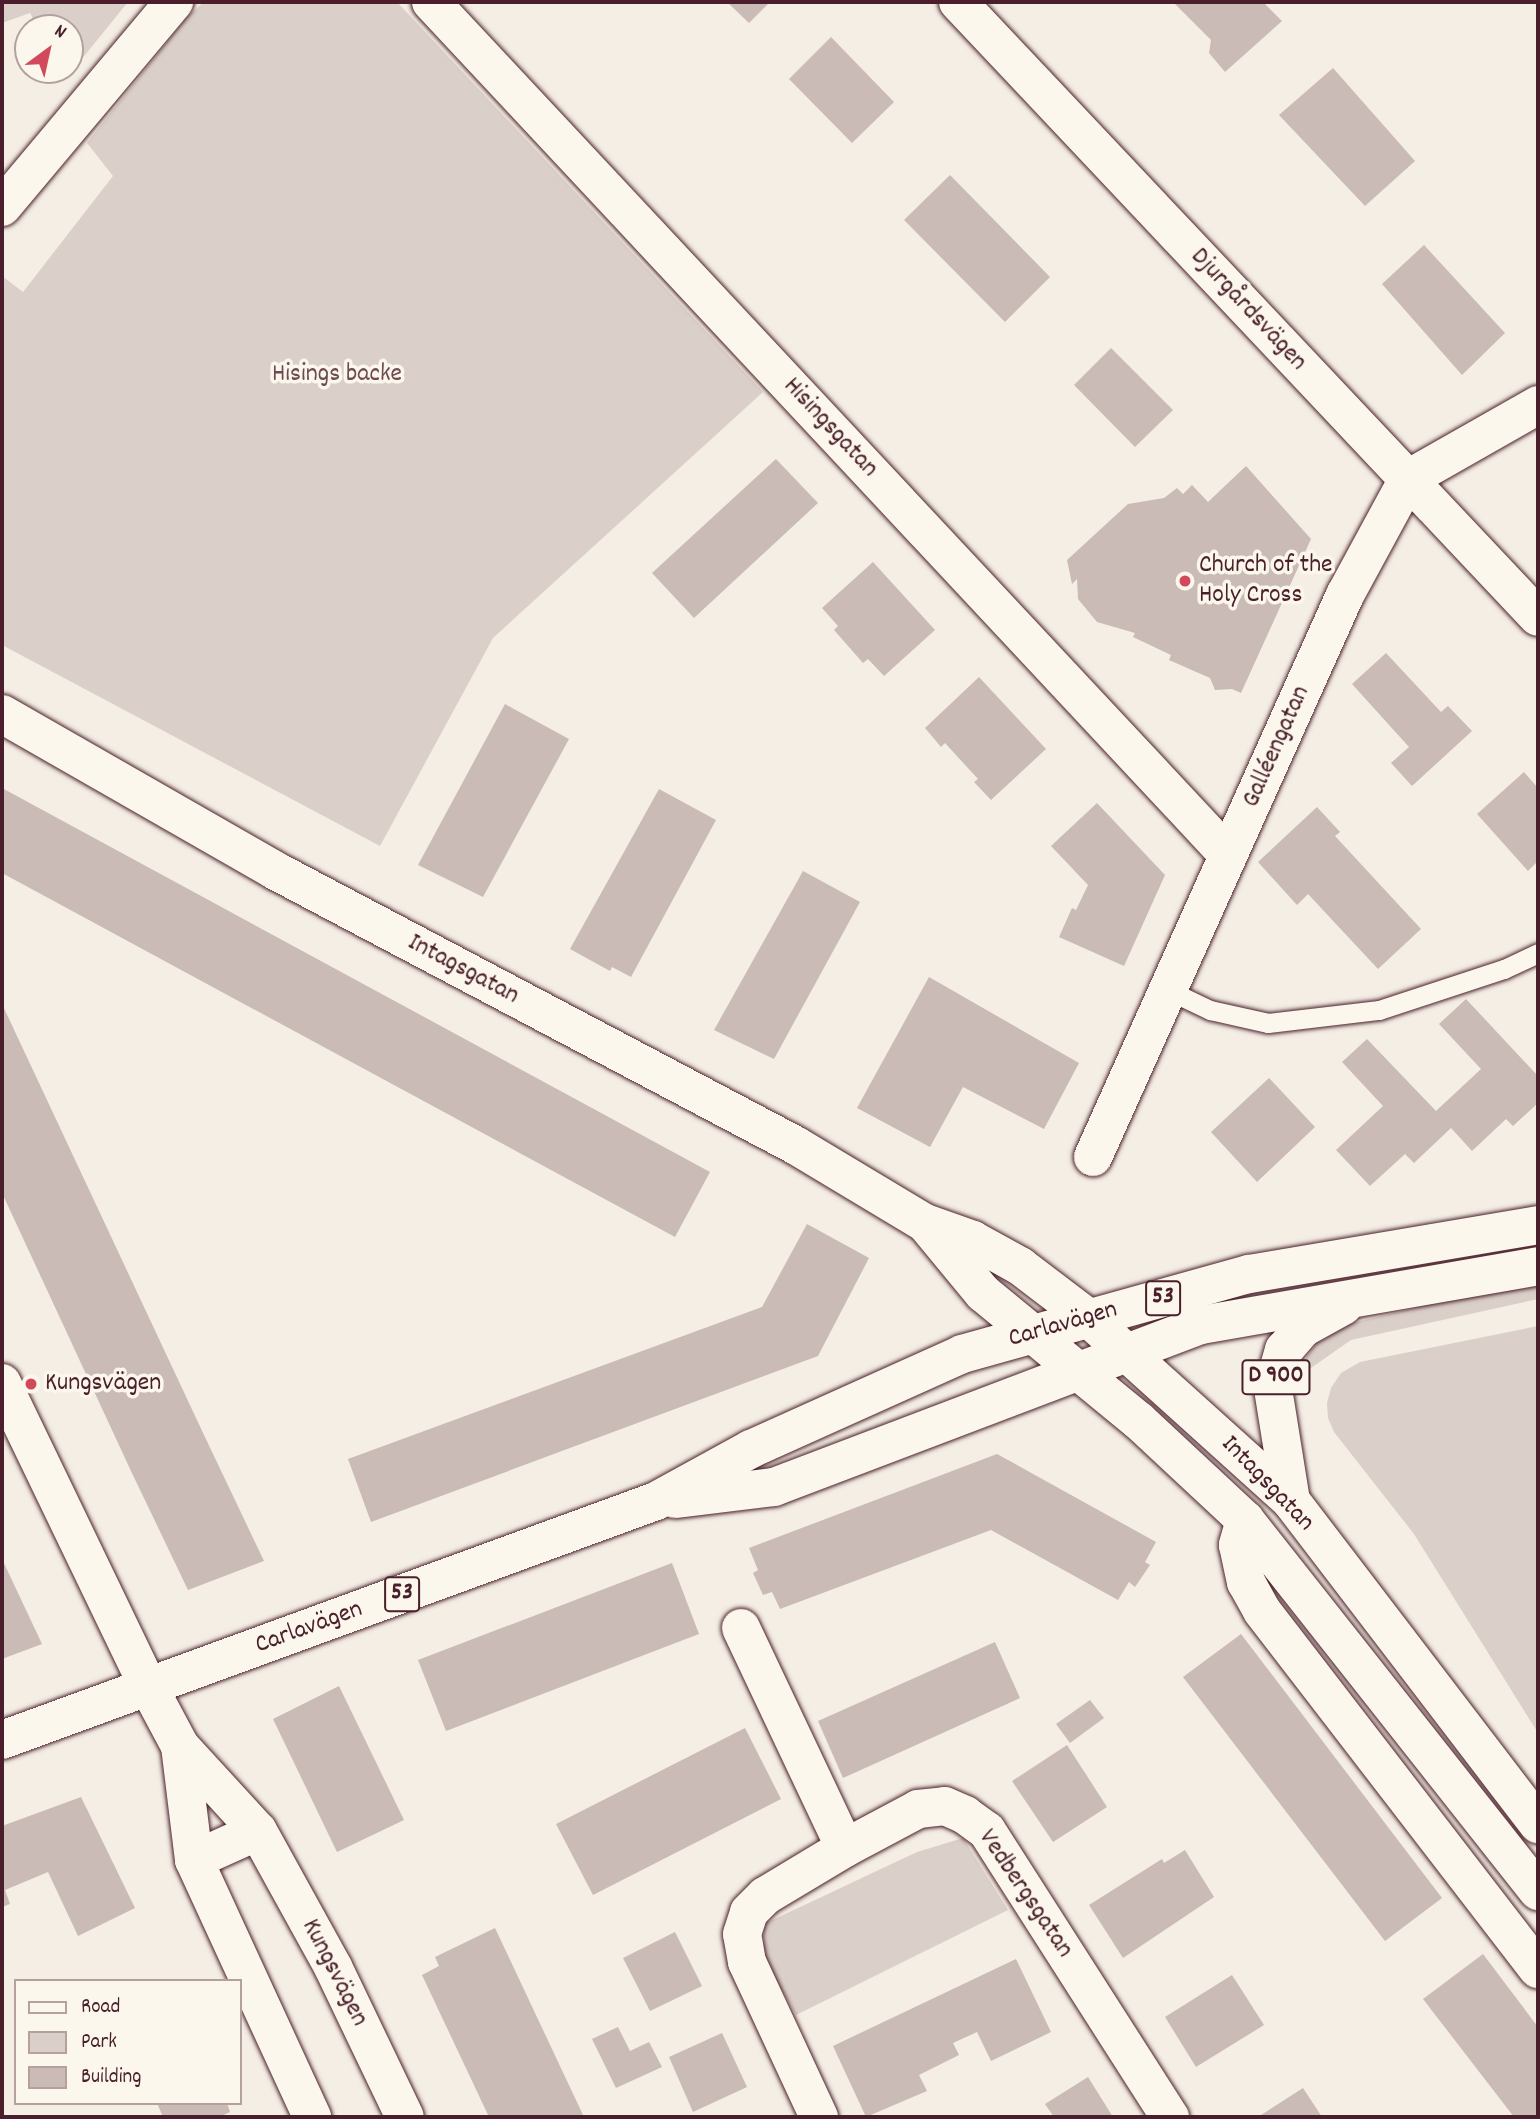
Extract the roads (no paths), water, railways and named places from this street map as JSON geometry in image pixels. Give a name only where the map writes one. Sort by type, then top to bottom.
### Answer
[{"type":"street","points":[[2,207],[174,2]]},
{"type":"street","name":"Hisingsgatan","points":[[431,2],[1228,855]]},
{"type":"street","name":"Djurgårdsvägen","points":[[958,2],[1538,617]]},
{"type":"street","points":[[1408,479],[1538,405]]},
{"type":"street","name":"Galléengatan","points":[[1093,1157],[1345,595],[1408,479]]},
{"type":"street","name":"Intagsgatan","points":[[2,714],[274,870],[794,1145],[925,1223],[973,1240],[1020,1266],[1087,1317],[1291,1501],[1538,1824]]},
{"type":"street","name":"Intagsgatan","points":[[925,1223],[983,1293],[1079,1370],[1245,1520],[1538,1891]]},
{"type":"street","name":"Carlavägen","points":[[2,1740],[656,1501],[751,1449],[962,1354],[1087,1317],[1292,1265],[1538,1225]]},
{"type":"street","name":"Carlavägen","points":[[656,1501],[774,1487],[1123,1352],[1201,1325],[1538,1266]]},
{"type":"street","name":"D 900","points":[[1291,1501],[1273,1388],[1284,1350],[1303,1328],[1364,1295]]},
{"type":"street","name":"Kungsvägen","points":[[2,1383],[148,1686],[180,1746],[258,1831],[333,1967],[405,2117]]},
{"type":"street","name":"Intagsgatan","points":[[1245,1520],[1238,1545],[1246,1581],[1262,1611],[1538,1969]]},
{"type":"street","points":[[741,1628],[845,1849]]},
{"type":"street","name":"Kungsvägen","points":[[180,1746],[194,1860],[312,2117]]},
{"type":"street","name":"Vedbergsgatan","points":[[819,2117],[747,1962],[742,1934],[749,1912],[765,1896],[918,1809],[945,1806],[965,1815],[987,1831],[1170,2117]]},
{"type":"street","points":[[194,1860],[258,1831]]},
{"type":"lane","points":[[1168,990],[1210,1010],[1268,1023],[1379,1010],[1504,969],[1538,953]]},
{"type":"place","name":"Church of the Holy Cross","points":[[1185,581]]},
{"type":"place","name":"Kungsvägen","points":[[31,1384]]},
{"type":"park label","name":"Hisings backe","points":[[337,375]]}]
